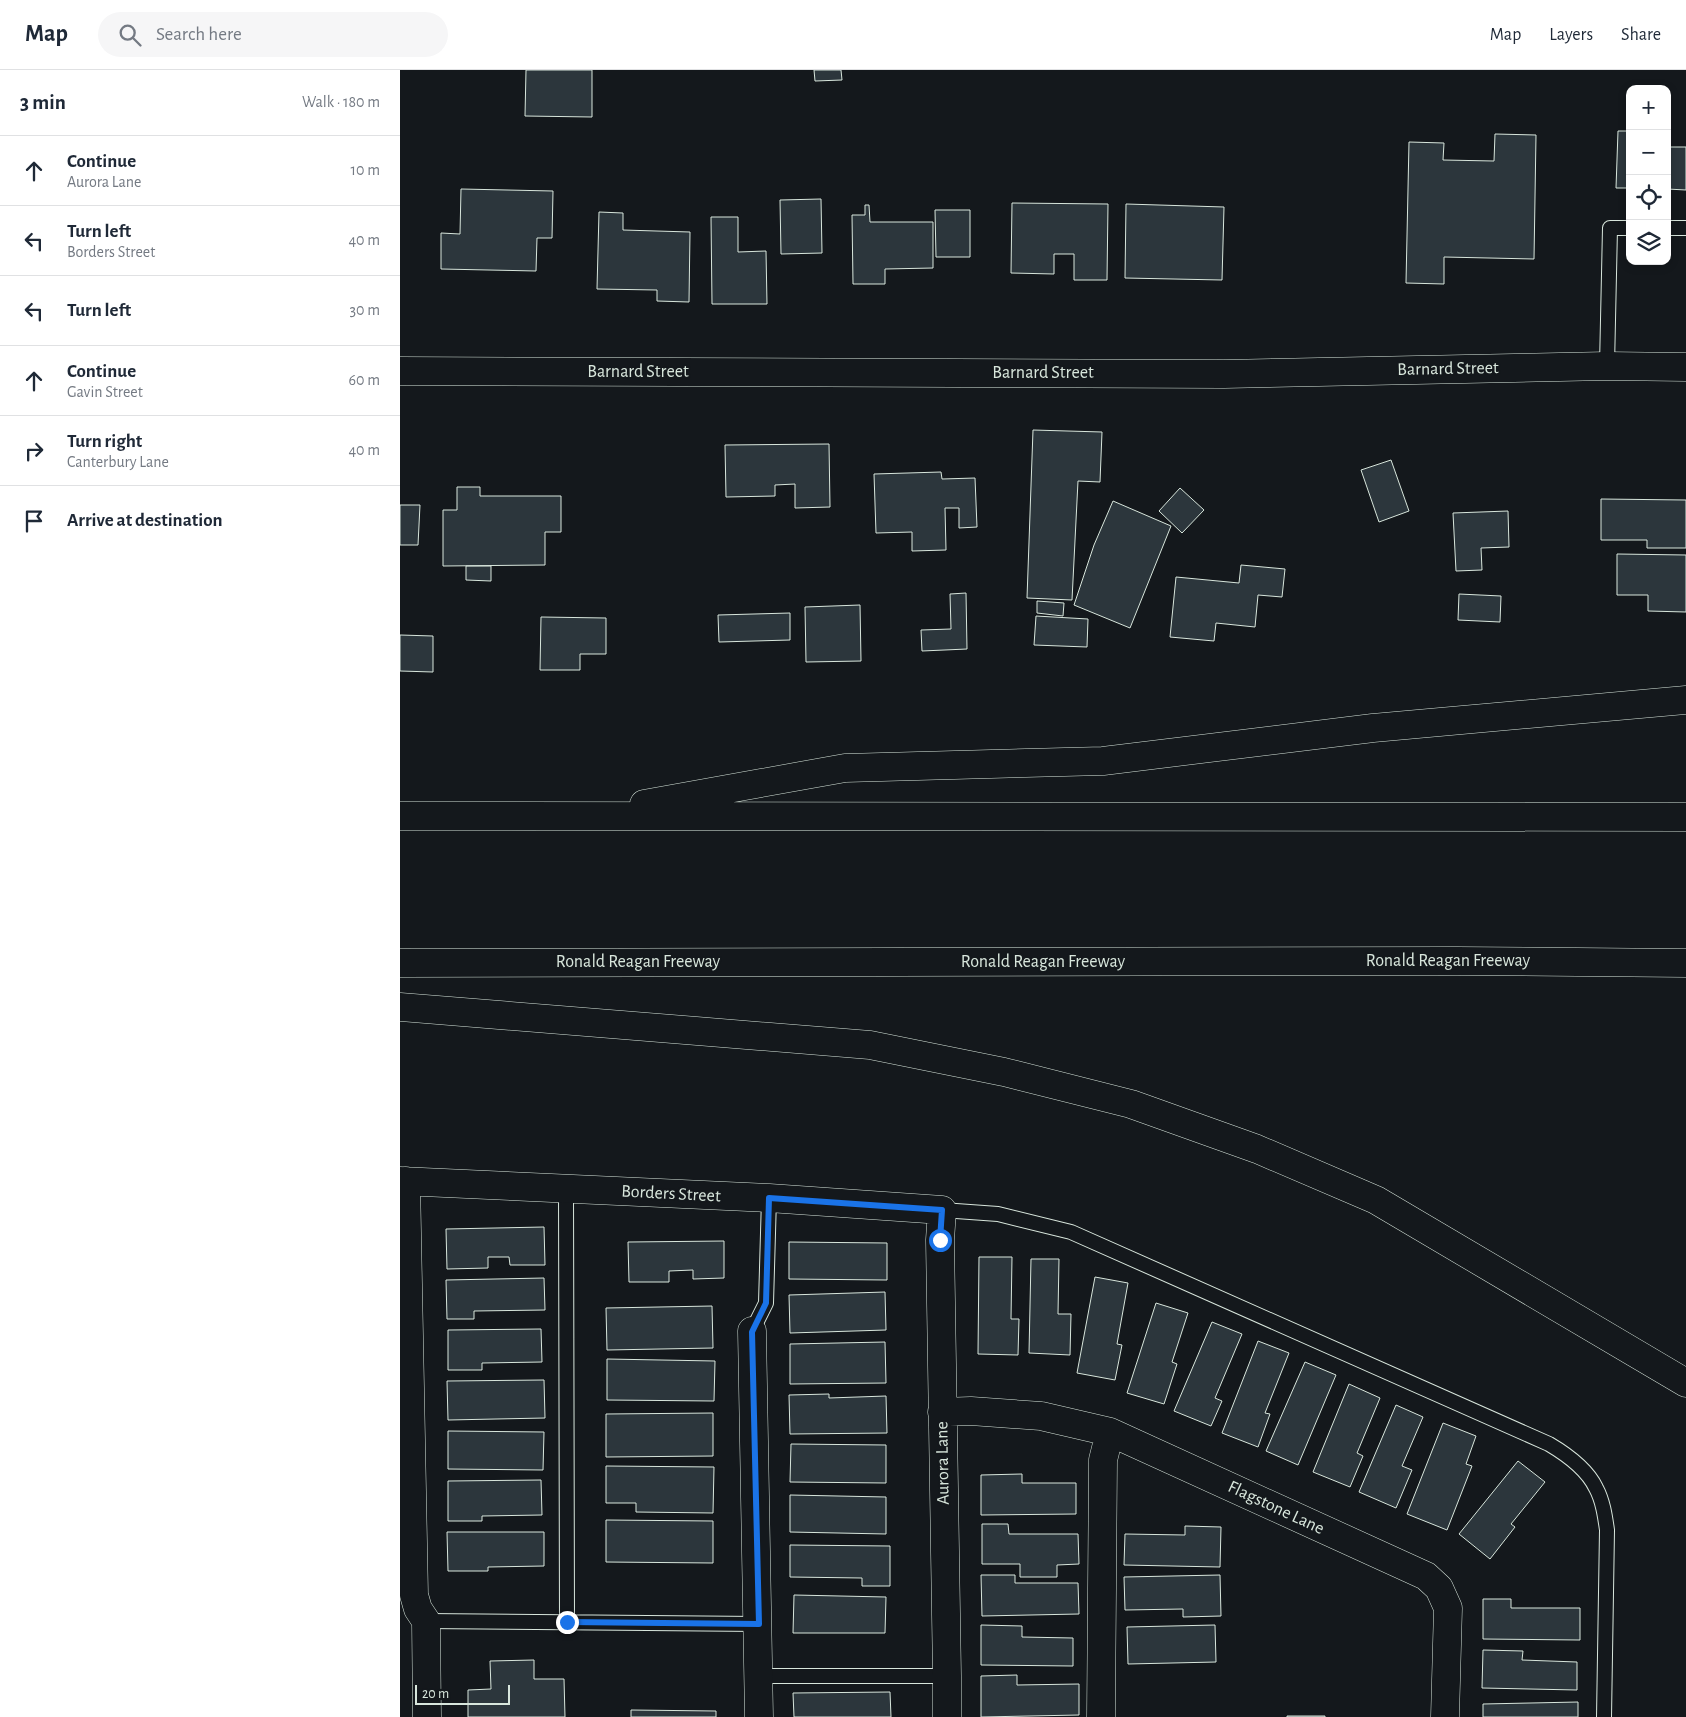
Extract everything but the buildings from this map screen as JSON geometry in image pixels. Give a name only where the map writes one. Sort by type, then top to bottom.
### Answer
[{"type":"main road","name":"Barnard Street","points":[[400,371],[1224,374],[1606,366],[1686,367]]},
{"type":"main road","points":[[572,816],[845,768],[1103,761],[1373,728],[1686,700]]},
{"type":"main road","points":[[400,816],[1686,817]]},
{"type":"main road","name":"Ronald Reagan Freeway","points":[[400,963],[1457,961],[1686,963]]},
{"type":"main road","points":[[400,1007],[870,1045],[1004,1072],[1131,1104],[1257,1148],[1376,1200],[1686,1383]]},
{"type":"main road","points":[[403,1181],[414,1595],[418,1609],[426,1621],[427,1717]]},
{"type":"main road","name":"Borders Street","points":[[403,1181],[769,1198],[942,1210]]},
{"type":"main road","name":"Aurora Lane","points":[[942,1210],[940,1240],[942,1412],[948,1676],[946,1717]]},
{"type":"main road","points":[[752,1332],[759,1624],[759,1717]]},
{"type":"main road","name":"Flagstone Lane","points":[[942,1412],[971,1411],[1041,1416],[1110,1432],[1426,1576],[1439,1588],[1448,1608],[1445,1717]]},
{"type":"main road","points":[[1101,1717],[1103,1460],[1110,1432]]},
{"type":"lane","points":[[1606,366],[1610,228],[1626,228]]},
{"type":"lane","points":[[1671,228],[1686,228]]},
{"type":"lane","points":[[566,1190],[567,1622]]},
{"type":"lane","points":[[752,1332],[766,1303],[769,1198]]},
{"type":"lane","points":[[942,1210],[998,1214],[1071,1232],[1549,1444],[1565,1454],[1577,1464],[1596,1488],[1605,1521],[1604,1717]]},
{"type":"lane","points":[[426,1621],[759,1624]]},
{"type":"lane","points":[[759,1676],[948,1676]]},
{"type":"route","points":[[567,1622],[759,1624],[752,1332],[766,1303],[769,1198],[942,1210],[940,1240]]}]
